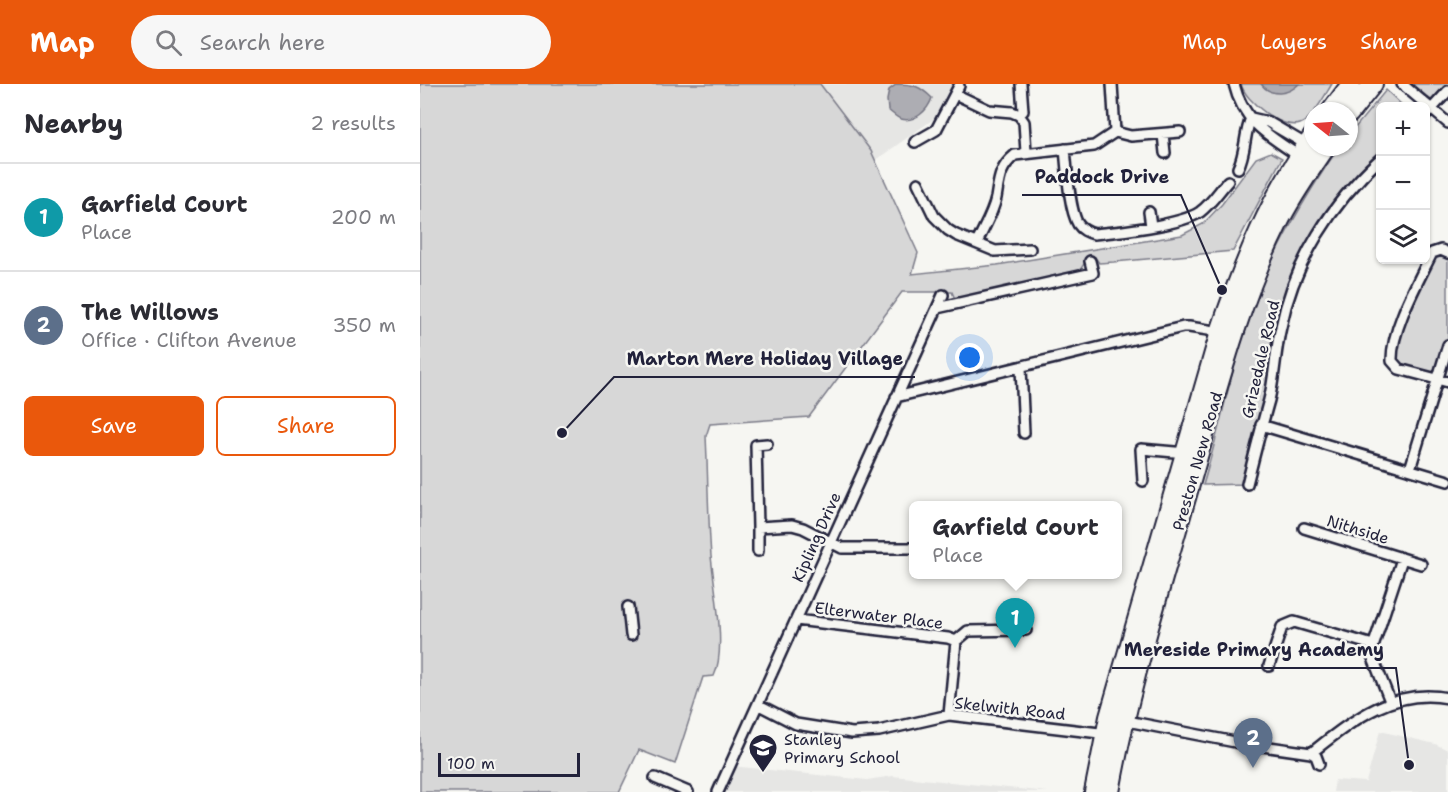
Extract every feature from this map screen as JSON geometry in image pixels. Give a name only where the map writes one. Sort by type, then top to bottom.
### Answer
[{"type":"highway","points":[[1338,102],[1351,84]]},
{"type":"highway","points":[[1358,102],[1372,84]]},
{"type":"highway","name":"Preston New Road","points":[[1094,792],[1153,613],[1203,439],[1228,334],[1230,302],[1264,221],[1286,176],[1304,152]]},
{"type":"highway","points":[[1307,156],[1308,173]]},
{"type":"highway","name":"Preston New Road","points":[[1110,792],[1115,727],[1186,453],[1228,334],[1244,305],[1278,224],[1320,156]]},
{"type":"street","points":[[1019,116],[1023,111],[1021,84]]},
{"type":"street","points":[[1112,84],[1114,132]]},
{"type":"street","points":[[1234,84],[1239,99],[1263,132],[1304,147]]},
{"type":"street","points":[[1402,84],[1419,102]]},
{"type":"street","points":[[915,142],[936,130],[957,90],[989,110],[1012,112],[1019,116],[1024,122],[1026,152]]},
{"type":"street","points":[[1430,110],[1448,91]]},
{"type":"street","points":[[1430,113],[1448,123]]},
{"type":"street","points":[[1251,118],[1268,122],[1304,146]]},
{"type":"street","points":[[1238,168],[1243,158],[1246,129],[1251,118]]},
{"type":"street","points":[[977,243],[996,199],[1001,171],[1014,155],[1094,146],[1114,132],[1131,136],[1180,132]]},
{"type":"street","points":[[1163,134],[1165,153]]},
{"type":"street","points":[[1065,149],[1077,223],[1084,231],[1094,234],[1179,220],[1199,212],[1228,181]]},
{"type":"street","name":"Grizedale Road","points":[[1247,484],[1269,399],[1280,328],[1299,273],[1328,219],[1343,197],[1376,163]]},
{"type":"street","points":[[918,183],[929,207],[941,223],[956,235],[995,251],[1030,249]]},
{"type":"street","points":[[1149,212],[1151,226]]},
{"type":"street","points":[[1443,381],[1400,369],[1392,361],[1392,350],[1408,303],[1432,253],[1441,250],[1448,253]]},
{"type":"street","points":[[937,308],[1094,273],[1090,261]]},
{"type":"street","name":"Kipling Drive","points":[[718,792],[943,295]]},
{"type":"street","points":[[896,397],[1183,327],[1228,334]]},
{"type":"street","points":[[1410,469],[1443,381],[1448,345]]},
{"type":"street","points":[[1021,368],[1024,433]]},
{"type":"street","points":[[1261,426],[1448,481]]},
{"type":"street","points":[[756,547],[758,527],[756,445],[767,444]]},
{"type":"street","name":"Preston New Road","points":[[1143,481],[1141,449],[1186,453]]},
{"type":"street","points":[[758,527],[792,525],[803,528],[842,548],[909,548]]},
{"type":"street","name":"Nithside","points":[[1304,528],[1421,564]]},
{"type":"street","name":"Nithside","points":[[1373,645],[1402,559]]},
{"type":"street","points":[[628,607],[631,635]]},
{"type":"street","name":"Elterwater Place","points":[[796,620],[948,638],[956,641],[968,631],[1026,630]]},
{"type":"street","points":[[1269,666],[1282,627],[1294,622],[1373,645],[1371,653],[1390,701]]},
{"type":"street","points":[[949,715],[956,641]]},
{"type":"street","points":[[1319,764],[1316,756],[1311,753],[1352,721],[1390,701],[1422,695],[1448,696]]},
{"type":"street","name":"Skelwith Road","points":[[759,705],[796,724],[852,733],[879,731],[949,715],[1115,727],[1311,753]]},
{"type":"street","points":[[655,778],[687,792]]},
{"type":"shaded area","points":[[420,84],[820,84],[871,151],[918,253],[912,274],[997,265],[1182,235],[1203,224],[1222,204],[1256,158],[1271,152],[1282,158],[1233,251],[1099,263],[1095,257],[1085,259],[1080,270],[955,299],[952,292],[902,292],[809,417],[710,424],[706,436],[709,526],[720,635],[718,664],[714,676],[703,677],[675,764],[639,750],[619,792],[420,792]]},
{"type":"shaded area","points":[[815,84],[956,84],[935,118],[873,162]]},
{"type":"shaded area","points":[[897,84],[916,86],[932,98],[920,115],[906,120],[898,118],[888,110],[889,90]]},
{"type":"shaded area","points":[[1241,84],[1332,84],[1321,102],[1304,102],[1304,122],[1292,125],[1265,113],[1244,91]]},
{"type":"shaded area","points":[[1261,84],[1299,84],[1285,92],[1275,93]]},
{"type":"shaded area","points":[[1412,84],[1448,84],[1448,91],[1436,104]]},
{"type":"shaded area","points":[[1386,90],[1399,102],[1376,102]]},
{"type":"shaded area","points":[[1376,102],[1376,163],[1343,197],[1299,273],[1247,484],[1203,485],[1241,342],[1265,275],[1294,219],[1333,156],[1358,156],[1358,124]]},
{"type":"shaded area","points":[[1432,253],[1448,253],[1448,345],[1438,379],[1399,369],[1392,361],[1408,303],[1427,264],[1430,264]]},
{"type":"shaded area","points":[[1380,731],[1435,744],[1448,750],[1448,792],[1333,792],[1335,780],[1366,782]]},
{"type":"shaded area","name":"Stanley Primary School","points":[[731,766],[867,780],[893,776],[1048,792],[718,792]]},
{"type":"place","name":"Paddock Drive","points":[[1222,290]]},
{"type":"place","name":"Marton Mere Holiday Village","points":[[562,433]]},
{"type":"place","name":"Garfield Court","points":[[1015,648]]},
{"type":"place","name":"Mereside Primary Academy","points":[[1409,765]]},
{"type":"place","name":"The Willows","points":[[1253,768]]},
{"type":"place","name":"Stanley Primary School","points":[[763,774]]}]
